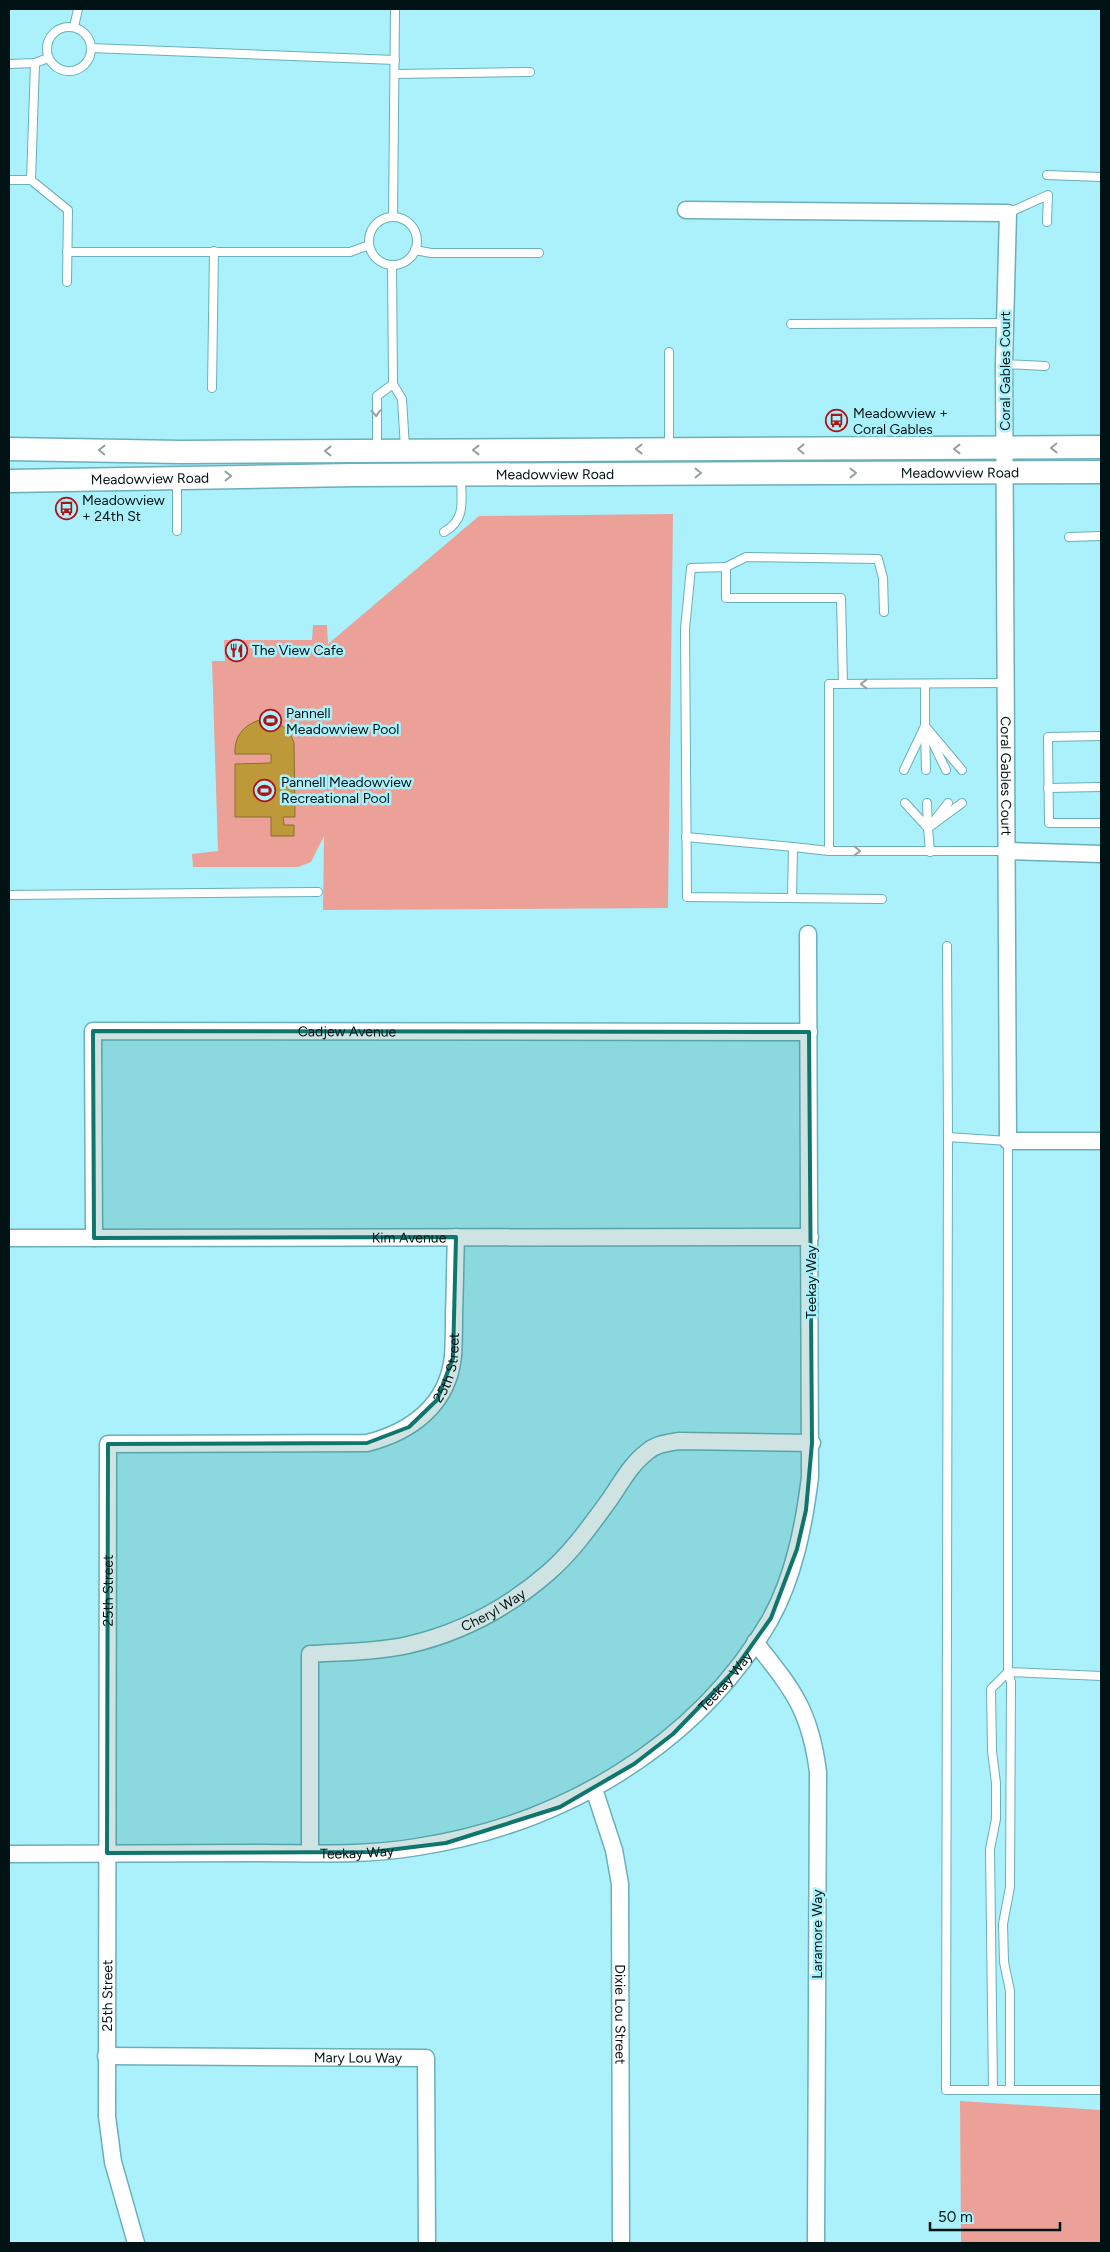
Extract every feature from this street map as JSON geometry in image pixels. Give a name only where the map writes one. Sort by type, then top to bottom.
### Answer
[{"type":"main road","name":"Meadowview Road","points":[[9,449],[181,452],[1101,448]]},
{"type":"main road","name":"Meadowview Road","points":[[9,481],[461,474],[1101,472]]},
{"type":"street","points":[[686,210],[1008,213]]},
{"type":"street","name":"Coral Gables Court","points":[[1008,213],[1004,323],[1008,1142]]},
{"type":"street","name":"Coral Gables Court","points":[[1006,852],[1101,854]]},
{"type":"street","name":"Teekay Way","points":[[9,1854],[372,1852],[446,1842],[490,1831],[560,1807],[594,1789],[634,1764],[673,1734],[702,1707],[726,1680],[755,1642],[785,1588],[798,1549],[806,1510],[812,1443],[808,934]]},
{"type":"street","name":"Cadjew Avenue","points":[[94,1238],[93,1031],[809,1032]]},
{"type":"street","points":[[1008,1142],[1101,1141]]},
{"type":"street","name":"Kim Avenue","points":[[9,1238],[810,1236]]},
{"type":"street","name":"25th Street","points":[[136,2243],[113,2162],[107,2116],[108,1444],[367,1443],[387,1438],[409,1428],[424,1416],[437,1400],[446,1381],[453,1358],[456,1237]]},
{"type":"street","name":"Cheryl Way","points":[[310,1853],[310,1654],[370,1651],[408,1645],[460,1628],[490,1613],[518,1596],[548,1572],[589,1528],[637,1460],[649,1450],[663,1443],[679,1441],[812,1443]]},
{"type":"street","name":"Laramore Way","points":[[755,1642],[799,1701],[808,1722],[814,1744],[818,1772],[816,2243]]},
{"type":"street","name":"Dixie Lou Street","points":[[594,1789],[614,1850],[620,1884],[621,2243]]},
{"type":"street","name":"Mary Lou Way","points":[[106,2056],[426,2058],[426,2243]]},
{"type":"lane","points":[[74,28],[78,9]]},
{"type":"lane","points":[[393,216],[395,9]]},
{"type":"lane","points":[[66,27],[82,31],[88,37],[91,48],[87,62],[80,68],[64,70],[56,67],[48,58],[47,44],[51,36],[66,27]]},
{"type":"lane","points":[[91,48],[395,60]]},
{"type":"lane","points":[[9,64],[34,63],[48,58]]},
{"type":"lane","points":[[31,180],[34,63]]},
{"type":"lane","points":[[395,74],[530,72]]},
{"type":"lane","points":[[1047,175],[1101,177]]},
{"type":"lane","points":[[9,180],[31,180],[68,210],[67,282]]},
{"type":"lane","points":[[1008,213],[1048,195],[1047,222]]},
{"type":"lane","points":[[393,216],[402,218],[410,223],[415,231],[417,241],[415,250],[410,258],[402,263],[392,265],[383,263],[375,258],[369,245],[370,231],[376,223],[383,218],[393,216]]},
{"type":"lane","points":[[67,252],[350,252],[369,245]]},
{"type":"lane","points":[[415,250],[431,253],[539,253]]},
{"type":"lane","points":[[212,388],[214,251]]},
{"type":"lane","points":[[392,265],[393,384],[402,399],[405,451]]},
{"type":"lane","points":[[791,324],[1004,323]]},
{"type":"lane","points":[[669,352],[669,449]]},
{"type":"lane","points":[[1004,364],[1045,366]]},
{"type":"lane","points":[[377,451],[377,396],[393,384]]},
{"type":"lane","points":[[444,532],[454,526],[461,514],[461,474]]},
{"type":"lane","points":[[177,477],[177,531]]},
{"type":"lane","points":[[1069,537],[1101,536]]},
{"type":"lane","points":[[882,899],[687,897],[685,628],[691,568],[726,567],[746,557],[878,559],[883,578],[884,612]]},
{"type":"lane","points":[[726,567],[726,598],[841,598],[843,684]]},
{"type":"lane","points":[[829,851],[829,684],[1006,683]]},
{"type":"lane","points":[[925,684],[926,770]]},
{"type":"lane","points":[[904,770],[925,726]]},
{"type":"lane","points":[[925,726],[946,770]]},
{"type":"lane","points":[[925,726],[962,770]]},
{"type":"lane","points":[[1101,736],[1048,736],[1048,823],[1101,823]]},
{"type":"lane","points":[[1048,788],[1101,787]]},
{"type":"lane","points":[[905,803],[928,828]]},
{"type":"lane","points":[[927,803],[930,852]]},
{"type":"lane","points":[[928,828],[948,803]]},
{"type":"lane","points":[[928,828],[962,803]]},
{"type":"lane","points":[[686,837],[829,851],[1006,852]]},
{"type":"lane","points":[[792,898],[793,846]]},
{"type":"lane","points":[[9,895],[318,892]]},
{"type":"lane","points":[[947,946],[946,2090],[1101,2090]]},
{"type":"lane","points":[[948,1138],[1008,1142],[1008,1672],[1011,1682],[1010,1887],[1003,1924],[1004,1962],[1010,1991],[1010,2090]]},
{"type":"lane","points":[[993,2090],[990,1849],[996,1819],[996,1784],[992,1752],[991,1689],[1008,1672],[1101,1676]]},
{"type":"highlighted area","points":[[93,1031],[809,1032],[812,1443],[806,1510],[797,1549],[771,1618],[732,1673],[673,1734],[634,1764],[560,1807],[446,1843],[372,1852],[107,1853],[108,1444],[367,1443],[409,1427],[437,1400],[453,1358],[456,1237],[94,1238]]},
{"type":"shaded area","points":[[673,514],[668,908],[323,910],[324,836],[311,862],[298,867],[193,867],[192,854],[218,851],[212,661],[225,661],[224,640],[312,640],[313,625],[327,625],[328,644],[479,516]]},
{"type":"shaded area","name":"Pannell Meadowview Recreational Pool","points":[[260,720],[272,721],[282,726],[292,737],[294,743],[295,817],[283,817],[284,825],[294,825],[294,836],[271,836],[271,817],[235,817],[235,764],[271,763],[271,754],[235,754],[236,742],[241,732],[244,728]]},
{"type":"shaded area","points":[[960,2101],[1101,2110],[1101,2243],[961,2243]]},
{"type":"place","name":"Meadowview + Coral Gables","points":[[837,421]]},
{"type":"place","name":"Meadowview + 24th St","points":[[66,508]]},
{"type":"place","name":"The View Cafe","points":[[236,650]]},
{"type":"place","name":"Pannell Meadowview Pool","points":[[270,721]]},
{"type":"place","name":"Pannell Meadowview Recreational Pool","points":[[265,790]]}]
